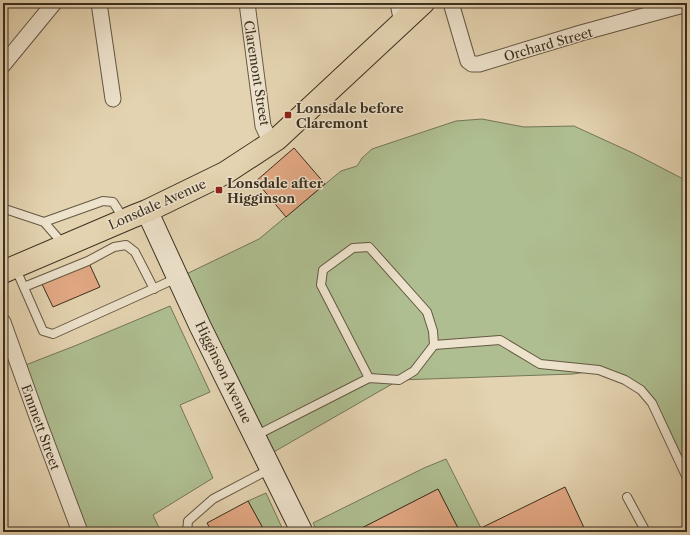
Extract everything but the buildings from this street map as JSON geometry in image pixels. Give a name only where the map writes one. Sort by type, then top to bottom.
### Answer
[{"type":"main road","name":"Lonsdale Avenue","points":[[9,269],[147,212],[225,173],[277,139],[400,13],[423,3]]},
{"type":"street","points":[[3,65],[54,3]]},
{"type":"street","points":[[99,3],[113,99]]},
{"type":"street","name":"Claremont Street","points":[[246,3],[263,126],[271,143]]},
{"type":"street","name":"Orchard Street","points":[[451,3],[468,61],[472,64],[479,64],[581,33],[687,4]]},
{"type":"street","name":"Higginson Avenue","points":[[147,212],[302,532]]},
{"type":"street","name":"Emmett Street","points":[[3,322],[80,532]]},
{"type":"lane","points":[[44,222],[103,201],[113,202],[125,220]]},
{"type":"lane","points":[[8,210],[44,222],[65,246]]},
{"type":"lane","points":[[24,286],[88,261],[114,247],[126,244],[135,252],[154,289]]},
{"type":"lane","points":[[255,436],[369,378],[399,380],[414,371],[434,345],[434,331],[427,312],[369,247],[353,248],[323,270],[321,286],[369,378]]},
{"type":"lane","points":[[9,269],[24,286],[43,332],[52,334],[178,278]]},
{"type":"lane","points":[[434,345],[500,340],[540,364],[599,370],[625,380],[641,390],[652,403],[687,478]]},
{"type":"lane","points":[[187,532],[188,521],[213,499],[271,469]]},
{"type":"lane","points":[[627,498],[646,532]]},
{"type":"green space","points":[[482,119],[524,127],[574,126],[635,154],[687,181],[687,478],[641,390],[599,370],[573,374],[399,380],[265,457],[178,278],[259,239],[341,171],[357,166],[362,158],[372,149],[456,121]]},
{"type":"green space","points":[[170,306],[210,392],[180,405],[213,478],[153,515],[161,532],[83,532],[23,366]]},
{"type":"green space","points":[[446,459],[483,532],[460,532],[438,489],[354,532],[318,532],[313,523],[424,468]]},
{"type":"green space","points":[[266,493],[284,532],[265,532],[248,501]]},
{"type":"place","name":"Lonsdale before Claremont","points":[[288,115]]},
{"type":"place","name":"Lonsdale after Higginson","points":[[219,190]]}]
